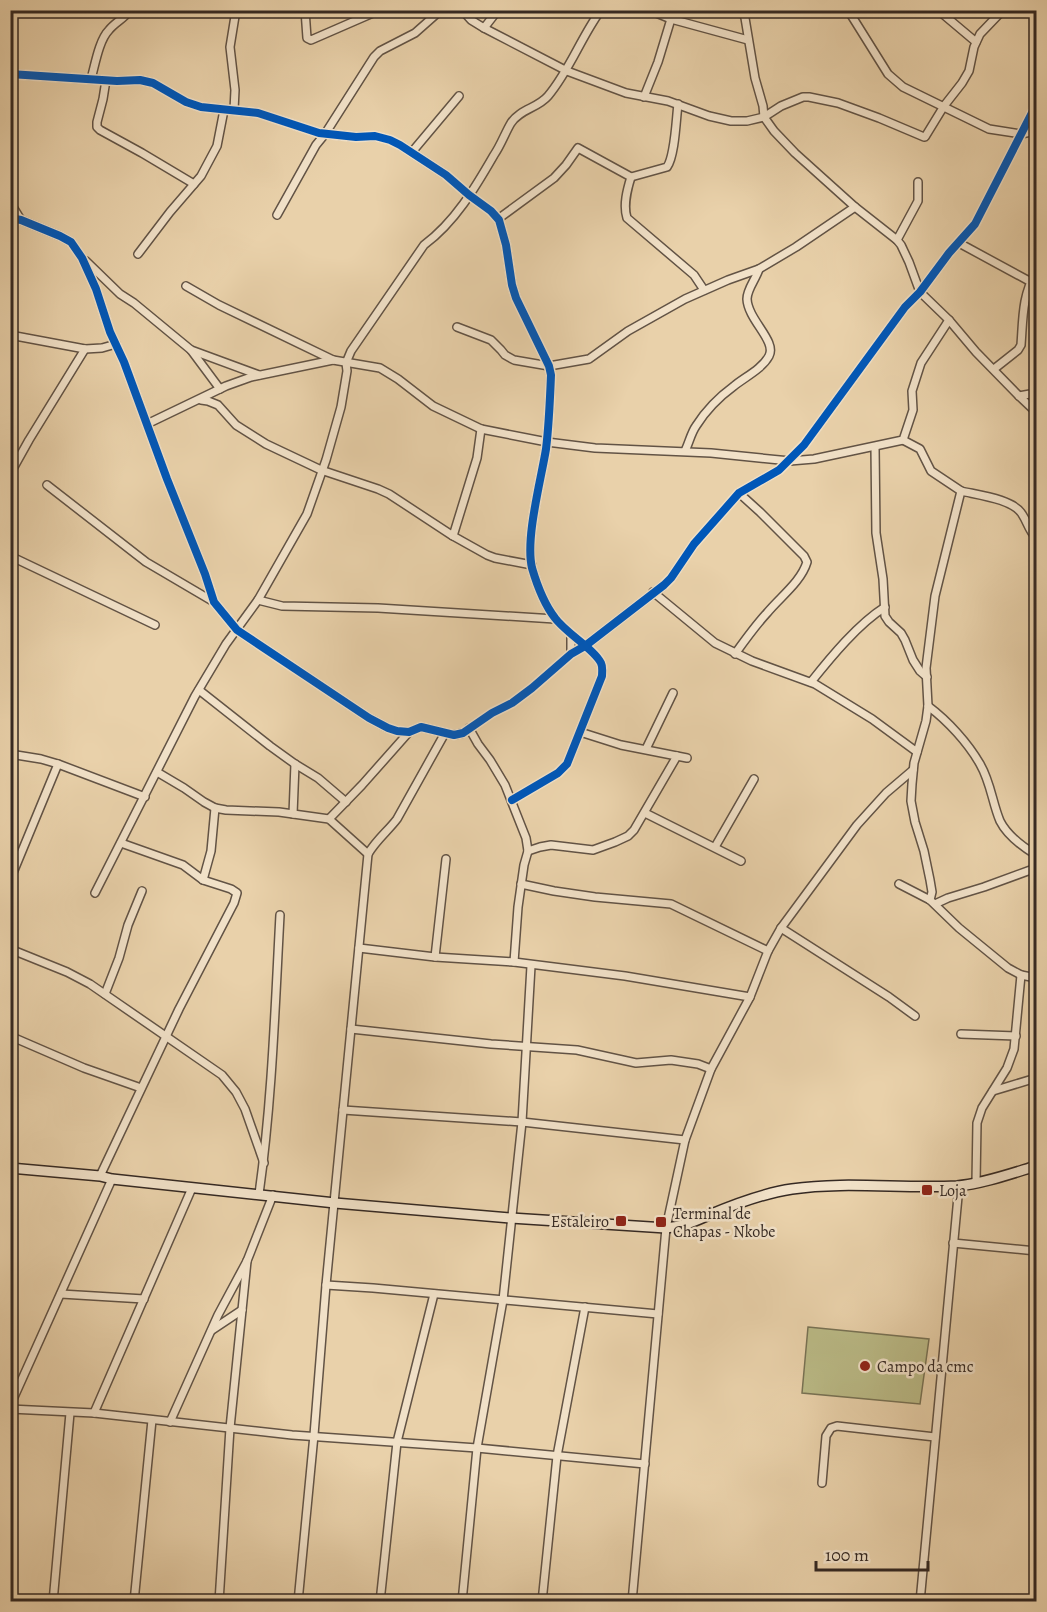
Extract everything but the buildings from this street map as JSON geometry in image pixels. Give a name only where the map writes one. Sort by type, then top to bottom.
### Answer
[{"type":"street","points":[[91,79],[105,35],[130,10]]},
{"type":"street","points":[[234,110],[235,90],[230,47],[236,10]]},
{"type":"street","points":[[305,10],[307,38],[311,40],[380,10]]},
{"type":"street","points":[[277,215],[316,145],[374,57],[380,51],[415,33],[441,10]]},
{"type":"street","points":[[484,28],[498,10]]},
{"type":"street","points":[[95,893],[200,690],[226,644],[258,600],[307,514],[341,407],[347,371],[346,363],[355,345],[424,245],[451,220],[469,195],[495,154],[512,121],[518,114],[542,102],[567,71],[601,10]]},
{"type":"street","points":[[649,10],[671,19],[748,40]]},
{"type":"street","points":[[742,10],[764,117],[774,131],[855,207],[897,240],[907,256],[920,292],[1019,396],[1036,409]]},
{"type":"street","points":[[848,10],[888,74],[903,87],[989,129],[1021,134],[1036,131]]},
{"type":"street","points":[[938,10],[976,42]]},
{"type":"street","points":[[463,11],[471,20],[484,28],[567,71],[607,87],[678,104],[709,116],[731,121],[747,121],[764,117],[781,106],[803,97],[809,97],[838,103],[925,137],[969,71],[976,42],[1003,10]]},
{"type":"street","points":[[644,97],[662,54],[671,19]]},
{"type":"street","points":[[10,74],[153,83],[186,102],[201,107],[258,113],[325,134],[375,136],[390,140],[446,175],[498,219],[503,230],[516,298],[549,366],[551,375],[547,442],[532,537],[532,565],[545,602],[555,619],[601,662],[602,676],[564,770],[512,800]]},
{"type":"street","points":[[106,80],[104,99],[96,122],[100,130],[194,184]]},
{"type":"street","points":[[411,152],[459,96]]},
{"type":"street","points":[[498,219],[554,178],[578,148],[631,177],[662,170],[670,163],[678,104]]},
{"type":"street","points":[[329,819],[409,732],[421,727],[454,735],[464,733],[517,699],[571,654],[585,646],[671,578],[694,544],[740,493],[790,461],[905,307],[975,224],[1036,105]]},
{"type":"street","points":[[138,254],[201,176],[217,146],[224,110]]},
{"type":"street","points":[[631,177],[626,197],[627,218],[694,276],[704,290]]},
{"type":"street","points":[[897,240],[918,201],[918,182]]},
{"type":"street","points":[[10,202],[21,220]]},
{"type":"street","points":[[457,327],[490,340],[510,359],[549,366],[589,359],[637,325],[685,299],[759,269],[855,207]]},
{"type":"street","points":[[10,218],[49,231],[71,242],[82,258],[96,289],[214,603]]},
{"type":"street","points":[[959,243],[1031,282]]},
{"type":"street","points":[[82,258],[120,294],[191,350],[219,390],[218,405]]},
{"type":"street","points":[[685,451],[695,427],[710,407],[769,356],[770,342],[748,310],[747,293],[759,269]]},
{"type":"street","points":[[994,369],[1021,345],[1023,307],[1036,272]]},
{"type":"street","points":[[186,286],[219,305],[333,360],[380,368],[433,406],[481,429],[547,442],[595,448],[685,451],[790,461],[814,459],[903,440],[920,449],[931,471],[962,490],[1012,505],[1021,512],[1028,528],[1036,538]]},
{"type":"street","points":[[903,440],[913,410],[912,391],[921,363],[949,320]]},
{"type":"street","points":[[10,335],[85,349],[116,344]]},
{"type":"street","points":[[10,474],[85,349]]},
{"type":"street","points":[[191,350],[259,375]]},
{"type":"street","points":[[147,424],[243,380],[333,360]]},
{"type":"street","points":[[1019,396],[1036,391]]},
{"type":"street","points":[[198,400],[218,405],[236,425],[250,435],[321,470],[388,494],[453,536],[495,558],[532,565]]},
{"type":"street","points":[[453,536],[477,458],[481,429]]},
{"type":"street","points":[[875,447],[876,533],[883,579],[885,616],[901,633],[913,660],[927,677]]},
{"type":"street","points":[[47,485],[146,562],[214,603],[237,630],[369,718],[398,731],[409,732]]},
{"type":"street","points":[[933,902],[924,851],[911,801],[913,770],[928,706],[929,639],[935,596],[962,490]]},
{"type":"street","points":[[735,654],[768,611],[797,580],[806,568],[807,562],[804,556],[740,493]]},
{"type":"street","points":[[10,556],[155,626]]},
{"type":"street","points":[[653,592],[715,643],[752,662],[811,682],[865,715],[916,752]]},
{"type":"street","points":[[258,600],[282,606],[378,608],[555,619]]},
{"type":"street","points":[[811,682],[841,646],[875,613],[885,607]]},
{"type":"street","points":[[570,635],[571,654]]},
{"type":"street","points":[[200,690],[270,746],[318,778],[346,802]]},
{"type":"street","points":[[646,749],[673,693]]},
{"type":"street","points":[[928,706],[950,726],[980,764],[991,787],[1000,820],[1007,832],[1036,855]]},
{"type":"street","points":[[469,729],[490,760],[512,800],[526,838],[528,851],[518,907],[514,962]]},
{"type":"street","points":[[580,732],[621,745],[687,758]]},
{"type":"street","points":[[298,1602],[368,854],[397,819],[445,733]]},
{"type":"street","points":[[10,754],[58,764],[145,797]]},
{"type":"street","points":[[528,851],[551,845],[593,850],[628,836],[645,813],[677,756]]},
{"type":"street","points":[[10,880],[58,764]]},
{"type":"street","points":[[293,814],[296,764]]},
{"type":"street","points":[[632,1602],[666,1228],[685,1140],[711,1069],[750,997],[768,951],[781,928],[857,825],[886,793],[913,770]]},
{"type":"street","points":[[157,772],[215,808],[279,812],[329,819],[368,854]]},
{"type":"street","points":[[715,847],[754,779]]},
{"type":"street","points":[[203,880],[211,851],[215,808]]},
{"type":"street","points":[[645,813],[741,861]]},
{"type":"street","points":[[100,1176],[237,893],[203,880],[183,865],[121,843]]},
{"type":"street","points":[[435,957],[446,859]]},
{"type":"street","points":[[933,902],[1036,868]]},
{"type":"street","points":[[521,884],[595,897],[671,904],[768,951]]},
{"type":"street","points":[[899,884],[933,902],[1008,968],[1021,975],[1036,978]]},
{"type":"street","points":[[105,994],[142,891]]},
{"type":"street","points":[[259,1194],[264,1162],[274,1032],[280,915]]},
{"type":"street","points":[[781,928],[915,1016]]},
{"type":"street","points":[[359,948],[435,957],[514,962],[531,966],[625,976],[750,997]]},
{"type":"street","points":[[10,949],[67,972],[105,994],[222,1075],[245,1109],[264,1162]]},
{"type":"street","points":[[462,1602],[477,1448],[503,1300],[522,1122],[531,966]]},
{"type":"street","points":[[976,1182],[977,1123],[982,1108],[1011,1060],[1016,1036],[1021,975]]},
{"type":"street","points":[[351,1029],[490,1044],[577,1050],[636,1063],[671,1060],[698,1064],[711,1069]]},
{"type":"street","points":[[961,1034],[1016,1036]]},
{"type":"street","points":[[10,1036],[84,1068],[141,1088]]},
{"type":"street","points":[[993,1091],[1036,1078]]},
{"type":"street","points":[[344,1110],[522,1122],[685,1140]]},
{"type":"street","points":[[10,1168],[335,1203],[666,1228],[687,1225],[710,1214],[768,1194],[794,1189],[958,1186],[1036,1166]]},
{"type":"street","points":[[112,1179],[10,1408],[94,1413],[230,1428],[645,1464]]},
{"type":"street","points":[[920,1602],[958,1186]]},
{"type":"street","points":[[94,1413],[192,1188]]},
{"type":"street","points":[[170,1422],[218,1314],[247,1261],[273,1195]]},
{"type":"street","points":[[953,1243],[1036,1251]]},
{"type":"street","points":[[219,1602],[230,1428],[247,1261]]},
{"type":"street","points":[[326,1285],[658,1314]]},
{"type":"street","points":[[61,1294],[144,1299]]},
{"type":"street","points":[[380,1602],[397,1442],[434,1294]]},
{"type":"street","points":[[542,1602],[557,1456],[585,1307]]},
{"type":"street","points":[[211,1330],[242,1310]]},
{"type":"street","points":[[52,1602],[70,1413]]},
{"type":"street","points":[[134,1602],[152,1420]]},
{"type":"street","points":[[822,1483],[826,1436],[831,1428],[837,1426],[935,1437]]},
{"type":"green space","name":"Campo da cmc","points":[[808,1327],[929,1339],[920,1404],[802,1393]]},
{"type":"cycle path","points":[[10,74],[117,81],[140,80],[153,83],[186,102],[201,107],[258,113],[319,133],[356,137],[375,136],[390,140],[446,175],[499,220],[516,298],[549,366],[551,375],[546,449],[532,526],[530,556],[532,568],[541,594],[551,613],[597,658],[602,670],[602,676],[567,764],[558,773],[512,800]]},
{"type":"cycle path","points":[[10,218],[21,220],[71,242],[82,258],[96,289],[110,332],[124,362],[214,602],[237,630],[369,718],[388,728],[409,732],[421,727],[454,735],[463,733],[492,713],[512,703],[571,654],[585,646],[664,585],[694,544],[739,493],[779,470],[804,445],[905,307],[975,224],[1036,105]]},
{"type":"place","name":"Loja","points":[[927,1190]]},
{"type":"place","name":"Estaleiro","points":[[621,1221]]},
{"type":"place","name":"Terminal de Chapas - Nkobe","points":[[661,1222]]},
{"type":"place","name":"Campo da cmc","points":[[865,1366]]}]
